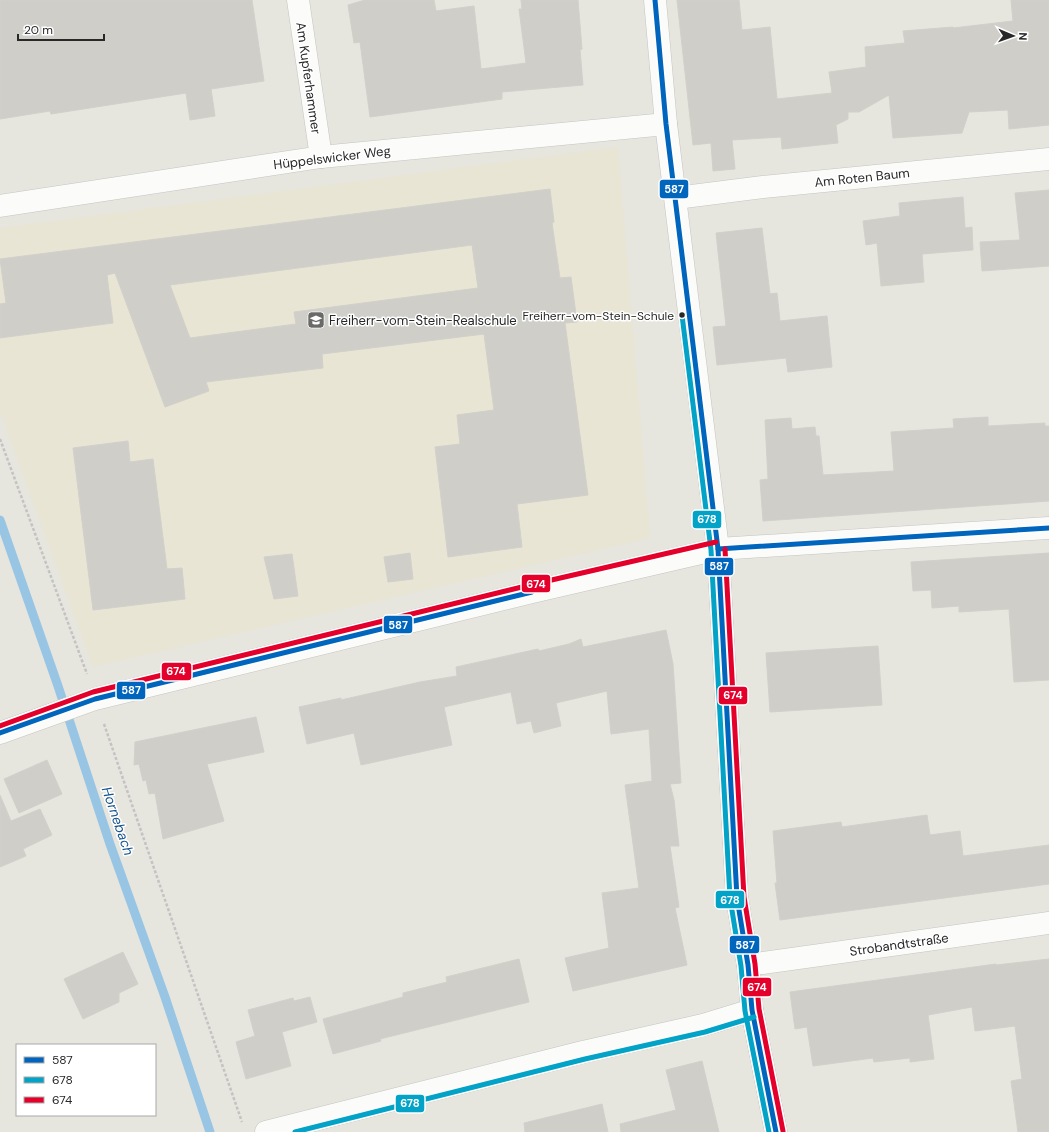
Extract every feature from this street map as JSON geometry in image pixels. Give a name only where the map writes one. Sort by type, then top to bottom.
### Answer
[{"type":"street","name":"Am Kupferhammer","points":[[298,0],[321,157]]},
{"type":"street","points":[[655,0],[666,124],[718,550],[737,898],[748,965],[752,1010],[776,1132]]},
{"type":"street","name":"Hüppelswicker Weg","points":[[0,206],[321,157],[666,124]]},
{"type":"street","name":"Am Roten Baum","points":[[676,198],[763,187],[1049,159]]},
{"type":"street","points":[[0,732],[95,699],[525,594],[718,550],[1049,528]]},
{"type":"street","name":"Strobandtstraße","points":[[748,965],[1049,923]]},
{"type":"street","points":[[266,1132],[583,1052],[703,1025],[752,1010]]},
{"type":"path","points":[[0,439],[95,699],[243,1124]]},
{"type":"shaded area","name":"Freiherr-vom-Stein-Realschule","points":[[618,147],[650,538],[93,667],[0,411],[0,228]]},
{"type":"building","points":[[0,0],[252,0],[264,81],[211,89],[215,116],[190,120],[186,93],[51,114],[50,111],[0,119]]},
{"type":"building","points":[[365,0],[434,0],[436,11],[474,6],[481,69],[526,63],[519,9],[522,9],[521,0],[578,0],[583,85],[502,92],[502,99],[370,117],[360,42],[354,43],[348,5]]},
{"type":"building","points":[[677,0],[739,0],[742,30],[770,27],[777,99],[832,93],[829,72],[866,67],[865,47],[905,43],[903,31],[953,28],[1013,21],[1011,0],[1049,0],[1049,125],[1009,129],[1008,110],[969,112],[962,133],[893,138],[889,95],[859,112],[848,112],[848,119],[836,125],[838,143],[782,149],[781,137],[732,140],[735,169],[713,171],[711,143],[693,145]]},
{"type":"building","points":[[550,189],[554,222],[552,223],[560,278],[571,277],[577,322],[565,323],[588,495],[517,504],[522,547],[448,557],[435,447],[460,444],[457,415],[494,410],[484,334],[322,354],[323,368],[206,382],[209,391],[165,407],[115,273],[107,275],[113,323],[0,338],[0,304],[6,303],[0,259]],"holes":[[[472,245],[478,288],[294,312],[296,324],[190,338],[170,285]]]},
{"type":"building","points":[[1049,190],[1049,266],[982,271],[980,242],[1020,240],[1015,193]]},
{"type":"building","points":[[963,197],[965,228],[972,227],[973,250],[922,254],[924,282],[881,286],[877,243],[866,245],[863,221],[900,216],[899,203]]},
{"type":"building","points":[[762,228],[770,294],[777,293],[780,321],[827,316],[832,367],[788,372],[786,358],[717,365],[713,327],[726,326],[716,233]]},
{"type":"building","points":[[988,417],[988,426],[1045,423],[1045,426],[1049,426],[1049,501],[763,521],[760,480],[768,479],[765,420],[791,418],[792,429],[815,427],[816,436],[819,436],[823,475],[894,471],[891,432],[954,428],[953,419]]},
{"type":"building","points":[[128,441],[130,462],[153,459],[167,569],[182,568],[185,599],[93,610],[73,448]]},
{"type":"building","points":[[410,553],[413,579],[388,582],[384,557]]},
{"type":"building","points":[[1049,553],[1049,680],[1014,682],[1009,609],[959,612],[959,606],[932,608],[931,590],[913,591],[911,562]]},
{"type":"building","points":[[292,554],[298,596],[274,599],[264,557]]},
{"type":"building","points":[[666,630],[673,664],[681,783],[670,784],[674,800],[679,846],[670,846],[679,907],[675,908],[687,965],[573,991],[565,958],[609,948],[602,893],[639,888],[625,785],[652,781],[649,729],[611,734],[607,691],[556,703],[561,726],[534,733],[531,721],[517,724],[511,692],[444,707],[452,745],[361,765],[354,733],[307,744],[299,707],[341,698],[341,700],[420,682],[457,676],[456,667],[538,649],[539,651],[569,644],[581,639],[583,647]]},
{"type":"building","points":[[878,646],[882,705],[770,712],[766,653]]},
{"type":"building","points":[[256,717],[264,752],[207,764],[224,821],[163,839],[155,793],[149,794],[146,780],[143,781],[139,764],[134,765],[135,742]]},
{"type":"building","points":[[47,760],[62,794],[19,813],[4,779]]},
{"type":"building","points":[[0,795],[11,821],[40,809],[52,835],[23,849],[26,856],[0,867]]},
{"type":"building","points":[[927,815],[930,835],[960,831],[963,856],[1049,845],[1049,884],[780,920],[775,883],[777,883],[773,831],[841,822],[842,827]]},
{"type":"building","points":[[123,952],[138,984],[119,993],[119,1002],[83,1019],[64,979]]},
{"type":"building","points":[[519,959],[529,1002],[380,1039],[381,1041],[333,1054],[323,1019],[403,997],[403,993],[447,982],[446,977]]},
{"type":"building","points":[[1049,959],[1049,1132],[1018,1132],[1011,1081],[1022,1079],[1015,1026],[975,1031],[972,1007],[928,1015],[934,1059],[910,1062],[910,1058],[874,1062],[873,1058],[813,1066],[807,1027],[795,1029],[790,992],[996,964]]},
{"type":"building","points":[[310,997],[317,1022],[282,1032],[291,1066],[246,1079],[236,1042],[255,1036],[248,1010],[293,998],[294,1001]]},
{"type":"building","points":[[702,1061],[719,1132],[621,1132],[620,1124],[676,1110],[666,1070]]},
{"type":"building","points":[[602,1104],[608,1132],[525,1132],[524,1123]]},
{"type":"waterway","name":"Hornebach","points":[[0,520],[58,686],[110,844],[165,997],[210,1132]]},
{"type":"transit line","name":"587","points":[[655,0],[666,124],[718,549],[737,898],[748,965],[752,1010],[776,1132]]},
{"type":"transit line","name":"678","points":[[682,315],[711,550],[730,898],[741,966],[745,1011],[769,1132]]},
{"type":"transit line","name":"587","points":[[718,549],[1049,528]]},
{"type":"transit line","name":"674","points":[[0,726],[93,692],[530,585],[716,542]]},
{"type":"transit line","name":"674","points":[[725,549],[744,897],[755,964],[759,1009],[783,1131]]},
{"type":"transit line","name":"587","points":[[0,733],[95,699],[532,592]]},
{"type":"transit line","name":"678","points":[[295,1132],[585,1059],[705,1032],[754,1017]]},
{"type":"place","name":"Freiherr-vom-Stein-Schule","points":[[682,315]]},
{"type":"place","name":"Freiherr-vom-Stein-Realschule","points":[[316,320]]}]
